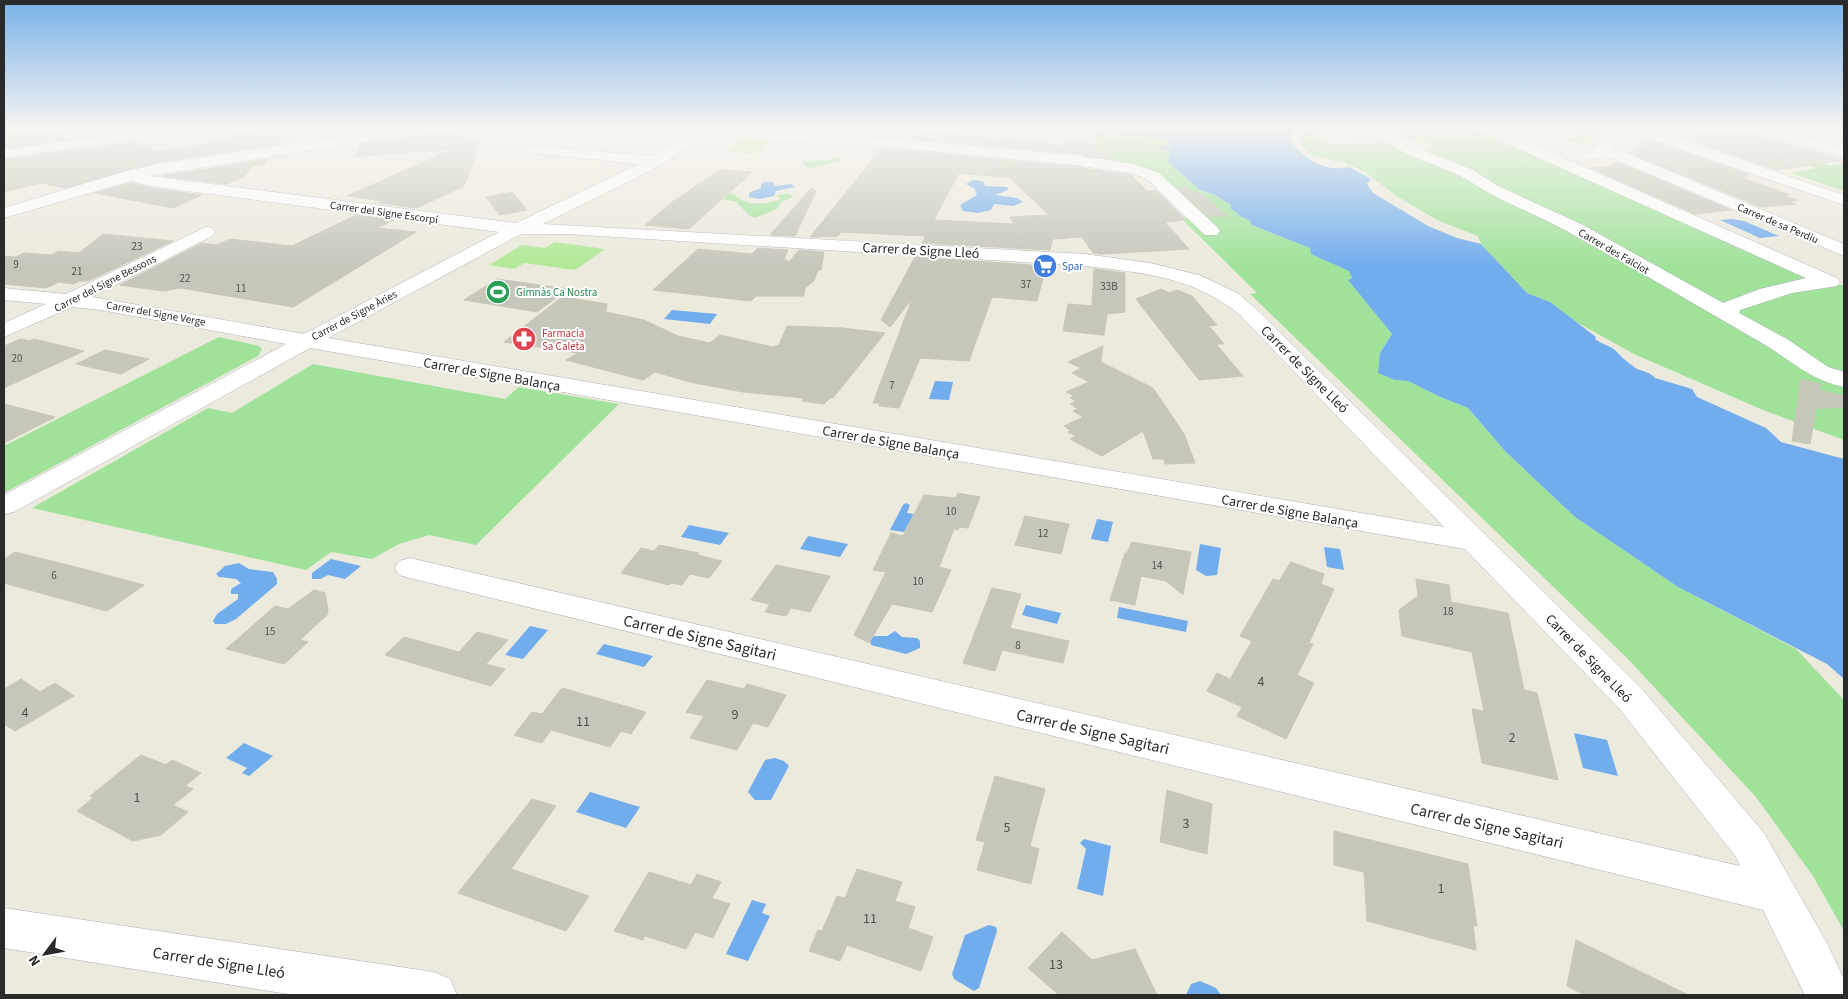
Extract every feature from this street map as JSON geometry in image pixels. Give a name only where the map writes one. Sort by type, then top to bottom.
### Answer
[{"type":"street","points":[[4,213],[136,174]]},
{"type":"street","name":"Carrer de Signe Àries","points":[[4,506],[307,340],[520,229],[632,174]]},
{"type":"street","points":[[1147,174],[1153,176],[1211,231]]},
{"type":"street","name":"Carrer des Falciot","points":[[1468,174],[1492,189],[1578,229],[1704,303],[1730,311]]},
{"type":"street","points":[[1588,174],[1837,282]]},
{"type":"street","name":"Carrer de sa Perdiu","points":[[1662,174],[1844,251]]},
{"type":"street","points":[[1769,174],[1844,200]]},
{"type":"street","points":[[1777,174],[1844,196]]},
{"type":"street","name":"Carrer del Signe Escorpí","points":[[129,175],[150,181],[520,229]]},
{"type":"street","name":"Carrer de Signe Lleó","points":[[520,229],[577,230],[1068,259],[1148,268],[1189,277],[1236,300],[1630,698],[1750,845],[1828,995]]},
{"type":"street","name":"Carrer del Signe Bessons","points":[[4,330],[70,301],[206,232]]},
{"type":"street","points":[[1730,311],[1807,283],[1837,282]]},
{"type":"street","name":"Carrer del Signe Verge","points":[[4,294],[70,301],[307,340]]},
{"type":"street","points":[[1730,311],[1820,372],[1844,380]]},
{"type":"street","name":"Carrer de Signe Balança","points":[[307,340],[529,381],[1476,542]]},
{"type":"street","name":"Carrer de Signe Sagitari","points":[[410,568],[1777,894]]},
{"type":"street","name":"Carrer de Signe Lleó","points":[[4,928],[434,995]]},
{"type":"green space","points":[[1135,174],[1181,174],[1200,190],[1215,195],[1231,205],[1249,220],[1252,225],[1310,248],[1312,254],[1349,271],[1352,278],[1348,280],[1392,334],[1380,353],[1395,380],[1408,381],[1468,408],[1505,451],[1575,517],[1678,587],[1796,649],[1844,700],[1844,931],[1813,876],[1756,797],[1628,659],[1250,294],[1257,293],[1181,218],[1192,217],[1145,178]]},
{"type":"green space","points":[[1367,174],[1576,174],[1824,284],[1844,285],[1844,440],[1763,410],[1634,354],[1571,319],[1550,302],[1527,293],[1481,244],[1478,236],[1439,221],[1398,197]]},
{"type":"green space","points":[[1793,174],[1844,174],[1844,191]]},
{"type":"green space","points":[[730,193],[748,203],[762,203],[781,199],[777,196],[783,194],[790,194],[793,197],[781,202],[777,209],[755,218],[750,216],[736,202],[723,199]]},
{"type":"green space","points":[[555,242],[605,249],[575,270],[524,263],[514,269],[489,265],[522,245],[545,248]]},
{"type":"green space","points":[[219,337],[259,346],[262,349],[258,356],[4,493],[4,446]]},
{"type":"green space","points":[[313,364],[505,399],[519,387],[619,404],[476,545],[429,535],[399,544],[372,559],[331,552],[306,570],[32,508],[208,408],[232,413]]},
{"type":"water","points":[[1181,174],[1361,174],[1371,179],[1367,184],[1373,193],[1428,226],[1457,238],[1481,244],[1527,293],[1550,302],[1596,337],[1595,339],[1614,349],[1637,369],[1649,373],[1655,378],[1692,389],[1697,397],[1766,428],[1781,442],[1844,459],[1844,679],[1827,664],[1678,587],[1575,517],[1505,451],[1468,408],[1408,381],[1395,380],[1378,373],[1380,353],[1392,334],[1348,280],[1352,278],[1349,271],[1311,254],[1310,248],[1252,225],[1249,220],[1230,208],[1231,205],[1215,195],[1200,190]]},
{"type":"water","points":[[973,180],[983,181],[985,186],[1007,187],[1008,190],[995,195],[1017,198],[1023,202],[1013,206],[994,204],[991,210],[978,213],[963,211],[960,205],[977,195],[975,189],[966,184]]},
{"type":"water","points":[[773,182],[775,186],[791,184],[795,187],[776,191],[774,196],[760,199],[749,197],[749,193],[761,188],[761,184]]},
{"type":"water","points":[[1720,220],[1744,221],[1779,236],[1760,238]]},
{"type":"water","points":[[672,310],[717,314],[710,324],[664,319]]},
{"type":"water","points":[[935,381],[953,382],[949,400],[929,399]]},
{"type":"water","points":[[906,503],[910,505],[907,513],[914,514],[904,532],[890,530],[903,505]]},
{"type":"water","points":[[1097,519],[1113,522],[1108,542],[1091,539]]},
{"type":"water","points":[[689,525],[729,533],[720,545],[681,537]]},
{"type":"water","points":[[808,536],[848,544],[840,557],[800,549]]},
{"type":"water","points":[[1200,544],[1221,548],[1217,575],[1206,576],[1196,570]]},
{"type":"water","points":[[1324,547],[1340,549],[1344,570],[1327,567]]},
{"type":"water","points":[[331,559],[361,566],[345,579],[328,575],[320,579],[312,579],[312,573]]},
{"type":"water","points":[[239,563],[249,569],[273,572],[277,579],[277,584],[236,619],[226,624],[215,624],[213,621],[217,614],[238,599],[238,594],[231,594],[231,589],[241,583],[236,579],[219,577],[216,574],[225,566]]},
{"type":"water","points":[[1026,605],[1061,613],[1057,624],[1022,615]]},
{"type":"water","points":[[1119,607],[1188,621],[1186,632],[1117,618]]},
{"type":"water","points":[[530,626],[548,630],[523,659],[505,655]]},
{"type":"water","points":[[895,631],[902,637],[917,638],[920,641],[920,648],[906,654],[871,645],[870,640],[874,636],[887,636]]},
{"type":"water","points":[[604,644],[653,656],[644,667],[596,654]]},
{"type":"water","points":[[1574,733],[1607,740],[1618,776],[1583,768]]},
{"type":"water","points":[[244,743],[273,756],[249,776],[242,773],[247,768],[226,758]]},
{"type":"water","points":[[775,758],[784,761],[789,766],[771,800],[755,800],[748,792],[765,760]]},
{"type":"water","points":[[590,792],[640,807],[626,828],[576,812]]},
{"type":"water","points":[[1084,839],[1111,846],[1103,896],[1077,889],[1086,849],[1080,843]]},
{"type":"water","points":[[752,900],[766,904],[762,913],[770,916],[748,961],[726,954]]},
{"type":"water","points":[[989,925],[996,927],[997,931],[979,988],[974,991],[954,979],[952,974],[965,935]]},
{"type":"water","points":[[1200,981],[1216,988],[1221,995],[1186,995],[1191,984]]},
{"type":"building","points":[[4,174],[117,174],[65,188],[41,183],[4,192]]},
{"type":"building","points":[[177,174],[246,174],[227,184],[162,176]]},
{"type":"building","points":[[397,174],[469,174],[464,186],[417,208],[378,203],[382,201],[347,196]]},
{"type":"building","points":[[715,174],[750,174],[689,229],[645,225],[672,202]]},
{"type":"building","points":[[861,174],[959,174],[925,236],[841,232],[838,236],[810,237]]},
{"type":"building","points":[[965,174],[1131,175],[1147,191],[1156,190],[1186,220],[1165,222],[1189,249],[1093,253],[1082,237],[1053,239],[1050,250],[922,243],[934,220],[1014,224],[1010,217],[1049,215],[1010,178]]},
{"type":"building","points":[[1603,174],[1645,174],[1731,210],[1695,214]]},
{"type":"building","points":[[1680,174],[1746,174],[1750,175],[1740,177],[1790,195],[1784,196],[1798,200],[1789,202],[1796,204],[1761,207]]},
{"type":"building","points":[[131,183],[150,188],[202,195],[173,208],[95,193]]},
{"type":"building","points":[[1187,187],[1193,192],[1202,194],[1228,216],[1209,217],[1177,188]]},
{"type":"building","points":[[811,188],[816,191],[795,236],[770,235]]},
{"type":"building","points":[[512,192],[527,210],[500,215],[486,197]]},
{"type":"building","points":[[356,215],[394,220],[377,228],[416,232],[293,307],[181,288],[163,291],[120,285],[202,243],[217,245],[230,239],[292,246]]},
{"type":"building","points":[[103,234],[173,241],[88,281],[79,281],[73,284],[59,282],[46,288],[4,284],[4,256],[15,257],[24,253],[51,255],[59,251],[79,253]]},
{"type":"building","points":[[758,248],[788,250],[784,259],[789,262],[799,250],[824,252],[821,270],[818,270],[814,281],[805,288],[804,296],[756,296],[751,301],[653,290],[698,249],[752,254]]},
{"type":"building","points":[[915,257],[1046,266],[1037,301],[992,297],[969,361],[920,358],[899,408],[879,406],[880,403],[873,403],[912,299],[890,327],[881,320]]},
{"type":"building","points":[[1094,269],[1125,273],[1125,312],[1107,314],[1104,335],[1063,331],[1068,304],[1092,306]]},
{"type":"building","points":[[497,279],[568,289],[537,312],[464,300]]},
{"type":"building","points":[[1161,289],[1169,293],[1177,290],[1192,296],[1217,325],[1209,326],[1224,344],[1216,344],[1243,376],[1199,380],[1136,299]]},
{"type":"building","points":[[562,297],[607,304],[606,312],[644,320],[678,336],[710,343],[720,335],[773,347],[779,345],[787,326],[842,328],[885,333],[833,398],[830,398],[824,404],[802,401],[804,398],[743,392],[694,383],[655,372],[643,380],[566,360],[578,353],[504,342]]},
{"type":"building","points":[[21,339],[30,341],[34,339],[84,351],[4,388],[4,346]]},
{"type":"building","points":[[1103,346],[1101,362],[1153,388],[1184,434],[1195,463],[1165,464],[1164,459],[1153,459],[1143,431],[1102,456],[1070,439],[1076,436],[1068,432],[1071,431],[1064,426],[1083,417],[1073,411],[1078,409],[1070,404],[1076,401],[1070,398],[1074,396],[1066,392],[1089,382],[1072,373],[1081,368],[1068,362]]},
{"type":"building","points":[[105,350],[149,359],[121,374],[76,364]]},
{"type":"building","points":[[1801,379],[1821,384],[1819,390],[1844,396],[1844,407],[1816,409],[1810,444],[1792,441]]},
{"type":"building","points":[[4,404],[55,417],[4,443]]},
{"type":"building","points":[[958,493],[980,497],[968,528],[960,527],[958,530],[954,529],[939,567],[951,570],[932,612],[892,604],[869,643],[854,635],[886,572],[873,570],[891,533],[903,536],[924,495],[955,498]]},
{"type":"building","points":[[1025,516],[1069,524],[1061,554],[1015,545]]},
{"type":"building","points":[[1132,542],[1191,552],[1183,595],[1166,581],[1141,576],[1135,605],[1110,600],[1125,553],[1127,553]]},
{"type":"building","points":[[659,545],[699,553],[697,555],[722,561],[709,578],[690,574],[682,585],[671,583],[669,585],[621,573],[641,548],[654,551]]},
{"type":"building","points":[[15,552],[144,585],[107,611],[95,608],[4,583],[4,559]]},
{"type":"building","points":[[1291,562],[1324,574],[1321,584],[1334,589],[1309,643],[1313,644],[1297,675],[1314,683],[1286,739],[1237,716],[1242,707],[1207,691],[1217,673],[1230,679],[1252,641],[1240,636],[1273,579],[1279,581]]},
{"type":"building","points":[[776,565],[830,576],[810,612],[791,608],[786,616],[765,612],[770,604],[751,600]]},
{"type":"building","points":[[1416,579],[1449,585],[1451,602],[1508,613],[1524,690],[1537,693],[1558,780],[1482,763],[1472,709],[1484,711],[1472,652],[1402,636],[1399,610],[1418,596]]},
{"type":"building","points":[[992,588],[1021,594],[1010,628],[1069,641],[1063,663],[1002,650],[995,671],[963,663]]},
{"type":"building","points":[[314,590],[325,593],[327,615],[300,640],[308,642],[284,664],[226,649],[275,606],[288,609]]},
{"type":"building","points":[[477,632],[508,640],[486,664],[505,669],[491,686],[385,655],[404,637],[459,652]]},
{"type":"building","points":[[21,679],[40,692],[55,683],[74,696],[15,731],[4,724],[4,689]]},
{"type":"building","points":[[707,680],[744,689],[747,684],[786,695],[768,727],[753,723],[737,750],[690,738],[704,716],[686,712]]},
{"type":"building","points":[[562,688],[646,712],[631,734],[621,731],[610,747],[551,730],[542,743],[514,735],[532,712],[542,714]]},
{"type":"building","points":[[141,755],[166,765],[172,760],[201,773],[185,786],[193,789],[173,805],[188,812],[161,835],[133,841],[77,811],[93,798],[90,796]]},
{"type":"building","points":[[995,776],[1045,789],[1030,846],[1039,849],[1031,884],[977,870],[985,842],[976,840]]},
{"type":"building","points":[[1167,790],[1212,804],[1207,854],[1160,842]]},
{"type":"building","points":[[532,799],[556,806],[511,869],[589,896],[566,931],[458,893]]},
{"type":"building","points":[[1334,831],[1468,864],[1477,926],[1473,925],[1476,950],[1367,921],[1364,872],[1334,865]]},
{"type":"building","points":[[857,869],[902,882],[895,901],[915,907],[908,928],[933,937],[921,971],[847,945],[840,961],[809,951],[818,930],[822,931],[837,896],[845,898]]},
{"type":"building","points":[[649,872],[691,885],[697,874],[721,882],[712,898],[730,904],[713,938],[695,932],[686,949],[645,936],[643,940],[614,931]]},
{"type":"building","points":[[1062,932],[1092,960],[1135,949],[1157,995],[1059,995],[1028,968]]},
{"type":"building","points":[[1576,940],[1688,995],[1585,995],[1567,986]]},
{"type":"place","name":"Spar","points":[[1045,266]]},
{"type":"place","name":"Gimnàs Ca Nostra","points":[[498,292]]},
{"type":"place","name":"Farmacia Sa Caleta","points":[[524,339]]}]
